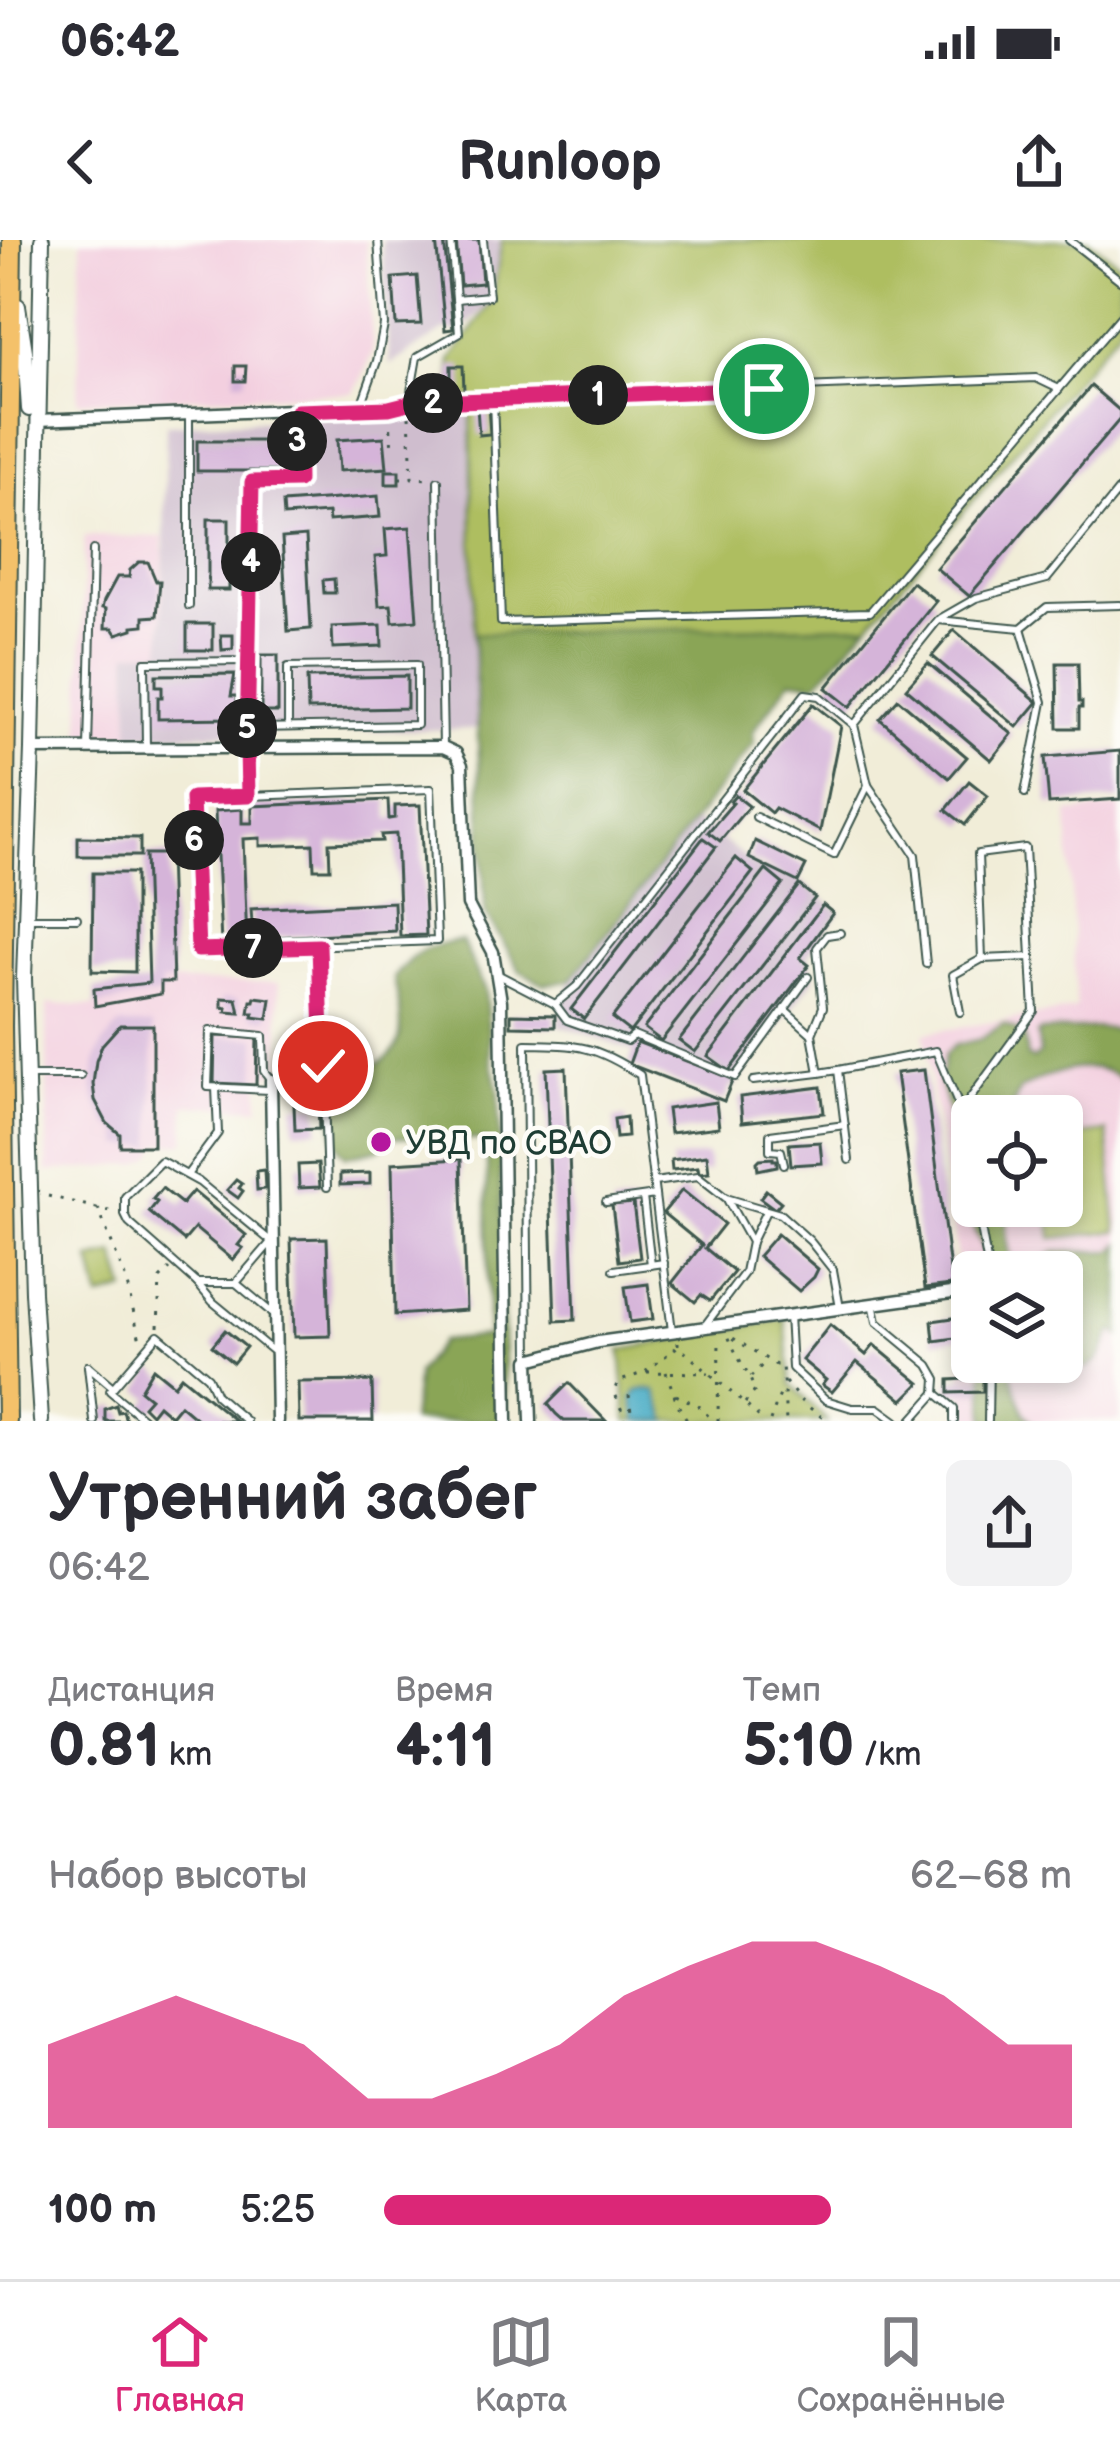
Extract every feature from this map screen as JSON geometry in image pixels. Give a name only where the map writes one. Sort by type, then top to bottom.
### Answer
[{"type":"main road","points":[[8,1421],[2,1058],[12,240]]},
{"type":"street","points":[[40,1421],[24,978],[42,240]]},
{"type":"street","points":[[12,270],[36,455]]},
{"type":"street","points":[[37,420],[472,403]]},
{"type":"street","points":[[32,749],[443,747],[456,753],[462,765],[468,905],[493,952],[501,1001],[507,1421]]},
{"type":"street","points":[[2,1058],[24,978]]},
{"type":"street","points":[[272,1085],[277,1421]]},
{"type":"street","points":[[531,1421],[529,1360],[598,1342],[951,1293]]},
{"type":"lane","points":[[360,409],[384,325],[378,240]]},
{"type":"lane","points":[[409,403],[417,357],[459,333],[451,240]]},
{"type":"lane","points":[[455,299],[489,296],[483,240]]},
{"type":"lane","points":[[1069,240],[1120,280]]},
{"type":"lane","points":[[493,399],[501,622],[870,612],[1120,317]]},
{"type":"lane","points":[[472,403],[1036,378],[1059,389]]},
{"type":"lane","points":[[248,796],[252,482],[298,481],[297,411]]},
{"type":"lane","points":[[189,414],[189,606]]},
{"type":"lane","points":[[438,481],[443,747]]},
{"type":"lane","points":[[854,725],[938,620],[976,598],[1047,579],[1120,489]]},
{"type":"lane","points":[[88,749],[93,550]]},
{"type":"lane","points":[[938,620],[1021,628],[1046,607],[1120,605]]},
{"type":"lane","points":[[1021,628],[1043,702],[1024,793]]},
{"type":"lane","points":[[146,749],[145,662],[249,661]]},
{"type":"lane","points":[[247,728],[417,725],[417,665],[288,667],[288,727]]},
{"type":"lane","points":[[554,1004],[577,986],[805,694],[819,696],[854,725],[868,784],[915,855],[926,964]]},
{"type":"lane","points":[[756,817],[834,854],[868,784]]},
{"type":"lane","points":[[431,789],[437,941],[198,950],[192,798],[248,796],[431,789]]},
{"type":"lane","points":[[973,1095],[1034,1011],[1025,848],[978,854],[982,959]]},
{"type":"lane","points":[[26,918],[77,918]]},
{"type":"lane","points":[[818,1073],[812,1034],[823,1007],[817,948],[827,935],[840,933]]},
{"type":"lane","points":[[319,946],[327,1187]]},
{"type":"lane","points":[[960,1012],[952,976],[982,959],[1031,957]]},
{"type":"lane","points":[[496,974],[554,1004],[567,1020],[627,1041],[634,1035],[734,1077],[808,977]]},
{"type":"lane","points":[[784,1009],[812,1034]]},
{"type":"lane","points":[[210,1031],[263,1036],[264,1071],[272,1085],[216,1088],[208,1088],[210,1031]]},
{"type":"lane","points":[[529,1360],[526,1044],[578,1045],[611,1055],[640,1075],[674,1330]]},
{"type":"lane","points":[[753,1081],[936,1052],[954,1095]]},
{"type":"lane","points":[[838,1070],[849,1160]]},
{"type":"lane","points":[[25,1076],[81,1076]]},
{"type":"lane","points":[[187,1175],[218,1132],[216,1088]]},
{"type":"lane","points":[[784,1164],[781,1151],[770,1150],[770,1135],[845,1125]]},
{"type":"lane","points":[[236,1283],[273,1243],[187,1175],[161,1161],[125,1197],[124,1215],[213,1302],[277,1354]]},
{"type":"lane","points":[[654,1182],[698,1175],[726,1198],[751,1242]]},
{"type":"lane","points":[[606,1202],[655,1195]]},
{"type":"lane","points":[[643,1197],[651,1265]]},
{"type":"lane","points":[[726,1198],[781,1214],[810,1241],[833,1270],[840,1308]]},
{"type":"lane","points":[[705,1326],[745,1272],[751,1242],[766,1211]]},
{"type":"lane","points":[[614,1270],[664,1263]]},
{"type":"lane","points":[[197,1283],[236,1283],[275,1315]]},
{"type":"lane","points":[[873,1304],[877,1322],[937,1378],[936,1393],[910,1421]]},
{"type":"lane","points":[[789,1315],[792,1368],[826,1400],[852,1408],[878,1408],[896,1421]]},
{"type":"lane","points":[[146,1421],[110,1391],[158,1335],[208,1377],[216,1395],[245,1421]]},
{"type":"lane","points":[[94,1421],[88,1366],[113,1387]]},
{"type":"lane","points":[[988,1421],[989,1383]]},
{"type":"lane","points":[[936,1393],[954,1408],[954,1421]]},
{"type":"path","points":[[409,403],[412,478]]},
{"type":"path","points":[[389,408],[392,452]]},
{"type":"path","points":[[399,478],[438,481]]},
{"type":"path","points":[[48,1196],[124,1215]]},
{"type":"path","points":[[98,1208],[126,1280],[142,1353]]},
{"type":"path","points":[[158,1335],[160,1279],[175,1264]]},
{"type":"path","points":[[716,1421],[719,1324]]},
{"type":"path","points":[[674,1330],[678,1346],[767,1421],[784,1383]]},
{"type":"path","points":[[745,1403],[755,1391],[728,1335],[776,1366],[782,1365],[786,1421]]},
{"type":"path","points":[[645,1372],[678,1346]]},
{"type":"path","points":[[750,1378],[766,1359]]},
{"type":"path","points":[[665,1371],[688,1421]]},
{"type":"path","points":[[629,1395],[632,1421],[626,1419],[614,1390],[618,1382],[645,1372],[709,1373]]},
{"type":"path","points":[[784,1383],[826,1421]]},
{"type":"path","points":[[675,1394],[716,1421]]},
{"type":"shaded area","points":[[81,240],[366,240],[373,352],[361,380],[353,393],[78,401]]},
{"type":"shaded area","points":[[382,240],[502,240],[492,302],[459,333],[445,330],[390,365]]},
{"type":"shaded area","points":[[424,411],[472,411],[478,729],[130,735],[128,652],[162,650],[166,424],[422,415]]},
{"type":"shaded area","points":[[84,536],[163,537],[162,651],[128,652],[130,735],[81,735]]},
{"type":"shaded area","points":[[1120,807],[1120,1421],[963,1421],[962,1383],[1083,1383],[1083,1251],[956,1251],[952,1227],[1083,1227],[1083,1095],[951,1095],[951,1217],[924,1033],[1076,1009],[1068,813]]},
{"type":"shaded area","points":[[694,820],[760,868],[803,882],[841,912],[808,955],[815,978],[735,1087],[558,1025],[570,981]]},
{"type":"shaded area","points":[[161,982],[279,982],[280,1070],[260,1079],[260,1108],[186,1105],[185,1143],[159,1144],[139,1164],[47,1172],[47,1004],[95,1006],[161,994]]},
{"type":"green space","points":[[502,240],[1089,240],[1120,264],[1120,327],[868,625],[474,634],[471,397],[452,395],[451,360],[492,302]]},
{"type":"green space","points":[[868,625],[817,683],[791,680],[753,731],[754,743],[570,981],[544,984],[520,971],[485,913],[474,634]]},
{"type":"green space","points":[[462,941],[485,990],[499,1092],[505,1421],[411,1421],[417,1373],[441,1341],[488,1336],[487,1140],[395,1137],[379,1149],[346,1156],[335,1136],[334,1102],[348,1080],[390,1055],[397,1045],[401,1021],[394,977],[424,950]]},
{"type":"green space","points":[[1003,1024],[1024,1034],[1027,1057],[1034,1059],[1040,1053],[1037,1034],[1041,1031],[1120,1030],[1120,1078],[1083,1068],[1043,1078],[1018,1095],[951,1095],[951,1141],[940,1082],[945,1054],[955,1045],[981,1039]]},
{"type":"green space","points":[[1107,1132],[1117,1231],[1052,1238],[1051,1227],[1083,1227],[1083,1135]]},
{"type":"green space","points":[[973,1227],[1006,1227],[1009,1251],[984,1251]]},
{"type":"green space","points":[[1120,1244],[1120,1336],[1113,1330],[1099,1360],[1086,1369],[1083,1252],[1113,1251]]},
{"type":"green space","points":[[115,1254],[126,1290],[100,1298],[91,1260]]},
{"type":"green space","points":[[785,1319],[791,1384],[827,1421],[627,1421],[621,1350]]},
{"type":"green space","points":[[983,1383],[1014,1383],[1024,1413],[1032,1421],[986,1421]]},
{"type":"water","points":[[645,1389],[656,1391],[668,1421],[637,1421],[633,1398]]},
{"type":"building","points":[[436,240],[444,240],[453,329],[445,330]]},
{"type":"building","points":[[456,240],[479,240],[482,283],[460,285]]},
{"type":"building","points":[[417,276],[421,324],[396,325],[393,278]]},
{"type":"building","points":[[235,366],[246,366],[245,381],[235,381]]},
{"type":"building","points":[[451,366],[463,366],[464,391],[451,392]]},
{"type":"building","points":[[1091,386],[1120,411],[1120,419],[969,596],[936,568]]},
{"type":"building","points":[[488,406],[490,434],[479,435],[477,407]]},
{"type":"building","points":[[384,437],[387,468],[339,471],[337,440]]},
{"type":"building","points":[[197,441],[289,441],[289,471],[197,471]]},
{"type":"building","points":[[386,471],[399,471],[399,484],[386,484]]},
{"type":"building","points":[[378,496],[380,517],[329,521],[328,513],[284,516],[283,503]]},
{"type":"building","points":[[208,519],[229,519],[229,590],[208,590]]},
{"type":"building","points":[[410,527],[417,620],[393,622],[391,605],[379,606],[375,557],[387,556],[385,529]]},
{"type":"building","points":[[306,536],[311,629],[288,631],[282,538]]},
{"type":"building","points":[[139,562],[148,562],[160,581],[157,616],[144,617],[144,625],[117,634],[105,628],[104,601],[117,577],[129,577]]},
{"type":"building","points":[[334,579],[335,593],[324,593],[323,580]]},
{"type":"building","points":[[912,582],[936,601],[850,707],[826,688]]},
{"type":"building","points":[[187,624],[213,624],[213,650],[187,650]]},
{"type":"building","points":[[381,625],[382,646],[333,648],[332,627]]},
{"type":"building","points":[[954,630],[1038,702],[1017,727],[932,656]]},
{"type":"building","points":[[221,635],[233,635],[233,649],[222,650]]},
{"type":"building","points":[[261,655],[278,655],[278,712],[261,712]]},
{"type":"building","points":[[928,663],[1012,734],[991,760],[906,688]]},
{"type":"building","points":[[1057,663],[1078,663],[1079,728],[1058,728]]},
{"type":"building","points":[[235,674],[231,696],[237,696],[237,718],[158,719],[162,686],[156,686],[156,675]]},
{"type":"building","points":[[407,676],[407,708],[308,710],[307,678]]},
{"type":"building","points":[[898,699],[967,757],[949,778],[880,719]]},
{"type":"building","points":[[813,704],[841,726],[820,831],[775,808],[771,813],[743,790]]},
{"type":"building","points":[[1120,751],[1120,799],[1049,804],[1045,757]]},
{"type":"building","points":[[969,781],[988,796],[965,825],[946,810]]},
{"type":"building","points":[[735,795],[749,806],[720,841],[708,832]]},
{"type":"building","points":[[388,800],[389,819],[395,818],[395,806],[420,805],[426,935],[400,936],[396,834],[381,835],[382,841],[329,843],[330,869],[314,869],[313,844],[260,846],[260,838],[243,839],[247,943],[221,944],[215,811],[242,809],[242,823],[252,823],[252,806]]},
{"type":"building","points":[[78,837],[140,838],[140,856],[78,856]]},
{"type":"building","points":[[703,838],[716,847],[584,1019],[571,1009]]},
{"type":"building","points":[[755,841],[806,866],[798,882],[749,858]]},
{"type":"building","points":[[145,854],[169,854],[173,982],[161,982],[161,994],[95,1006],[94,989],[149,983]]},
{"type":"building","points":[[736,858],[753,872],[630,1032],[612,1018]]},
{"type":"building","points":[[766,870],[783,884],[661,1041],[644,1028]]},
{"type":"building","points":[[93,873],[135,873],[135,972],[92,971]]},
{"type":"building","points":[[799,885],[815,898],[695,1052],[679,1040]]},
{"type":"building","points":[[394,902],[395,931],[253,938],[251,909]]},
{"type":"building","points":[[823,905],[833,913],[800,958],[809,965],[729,1071],[708,1056]]},
{"type":"building","points":[[255,997],[271,999],[268,1019],[249,1013]]},
{"type":"building","points":[[222,998],[237,999],[240,1013],[226,1012]]},
{"type":"building","points":[[511,1014],[555,1015],[555,1027],[511,1026]]},
{"type":"building","points":[[120,1025],[153,1025],[153,1146],[120,1146],[120,1134],[107,1123],[95,1100],[96,1061],[102,1045]]},
{"type":"building","points":[[215,1036],[257,1038],[256,1085],[214,1083]]},
{"type":"building","points":[[637,1042],[733,1079],[724,1101],[629,1064]]},
{"type":"building","points":[[566,1068],[575,1320],[555,1321],[546,1069]]},
{"type":"building","points":[[924,1070],[951,1285],[925,1288],[896,1073]]},
{"type":"building","points":[[821,1087],[824,1113],[742,1122],[740,1097]]},
{"type":"building","points":[[716,1102],[719,1127],[670,1133],[667,1109]]},
{"type":"building","points":[[318,1104],[319,1129],[295,1130],[294,1105]]},
{"type":"building","points":[[626,1117],[627,1137],[616,1138],[614,1119]]},
{"type":"building","points":[[820,1142],[822,1163],[791,1165],[789,1144]]},
{"type":"building","points":[[707,1155],[709,1172],[699,1173],[698,1167],[672,1170],[671,1160]]},
{"type":"building","points":[[773,1158],[777,1166],[758,1170],[760,1159]]},
{"type":"building","points":[[461,1159],[466,1310],[395,1315],[392,1163]]},
{"type":"building","points":[[318,1164],[320,1187],[299,1188],[298,1165]]},
{"type":"building","points":[[264,1170],[265,1189],[257,1190],[256,1171]]},
{"type":"building","points":[[370,1173],[370,1184],[340,1185],[340,1174]]},
{"type":"building","points":[[236,1180],[243,1191],[238,1198],[227,1190]]},
{"type":"building","points":[[162,1188],[182,1204],[193,1191],[246,1235],[233,1260],[195,1228],[184,1241],[149,1212]]},
{"type":"building","points":[[682,1190],[724,1224],[705,1248],[734,1272],[710,1301],[701,1295],[695,1302],[672,1283],[702,1245],[663,1213]]},
{"type":"building","points":[[766,1190],[781,1202],[775,1209],[760,1198]]},
{"type":"building","points":[[633,1203],[640,1258],[619,1261],[612,1205]]},
{"type":"building","points":[[777,1234],[818,1269],[799,1291],[758,1256]]},
{"type":"building","points":[[327,1238],[330,1336],[294,1337],[291,1239]]},
{"type":"building","points":[[648,1284],[653,1319],[630,1322],[625,1287]]},
{"type":"building","points":[[951,1318],[951,1339],[934,1341],[932,1321]]},
{"type":"building","points":[[830,1325],[866,1355],[874,1345],[920,1383],[903,1400],[857,1362],[832,1392],[822,1385],[826,1380],[802,1360]]},
{"type":"building","points":[[225,1330],[246,1347],[233,1363],[212,1346]]},
{"type":"building","points":[[153,1368],[174,1385],[181,1376],[236,1421],[199,1421],[180,1405],[171,1416],[158,1405],[151,1414],[143,1406],[150,1398],[140,1390]]},
{"type":"building","points":[[949,1380],[983,1383],[983,1392],[949,1393]]},
{"type":"building","points":[[372,1381],[373,1421],[299,1421],[298,1382]]},
{"type":"building","points":[[569,1383],[606,1421],[564,1421],[556,1414],[548,1404]]},
{"type":"building","points":[[116,1405],[126,1421],[105,1421],[105,1409]]},
{"type":"place","name":"УВД по СВАО","points":[[381,1142]]},
{"type":"route","points":[[323,1066],[319,946],[198,950],[192,798],[248,796],[252,482],[298,481],[297,411],[764,389]]}]
